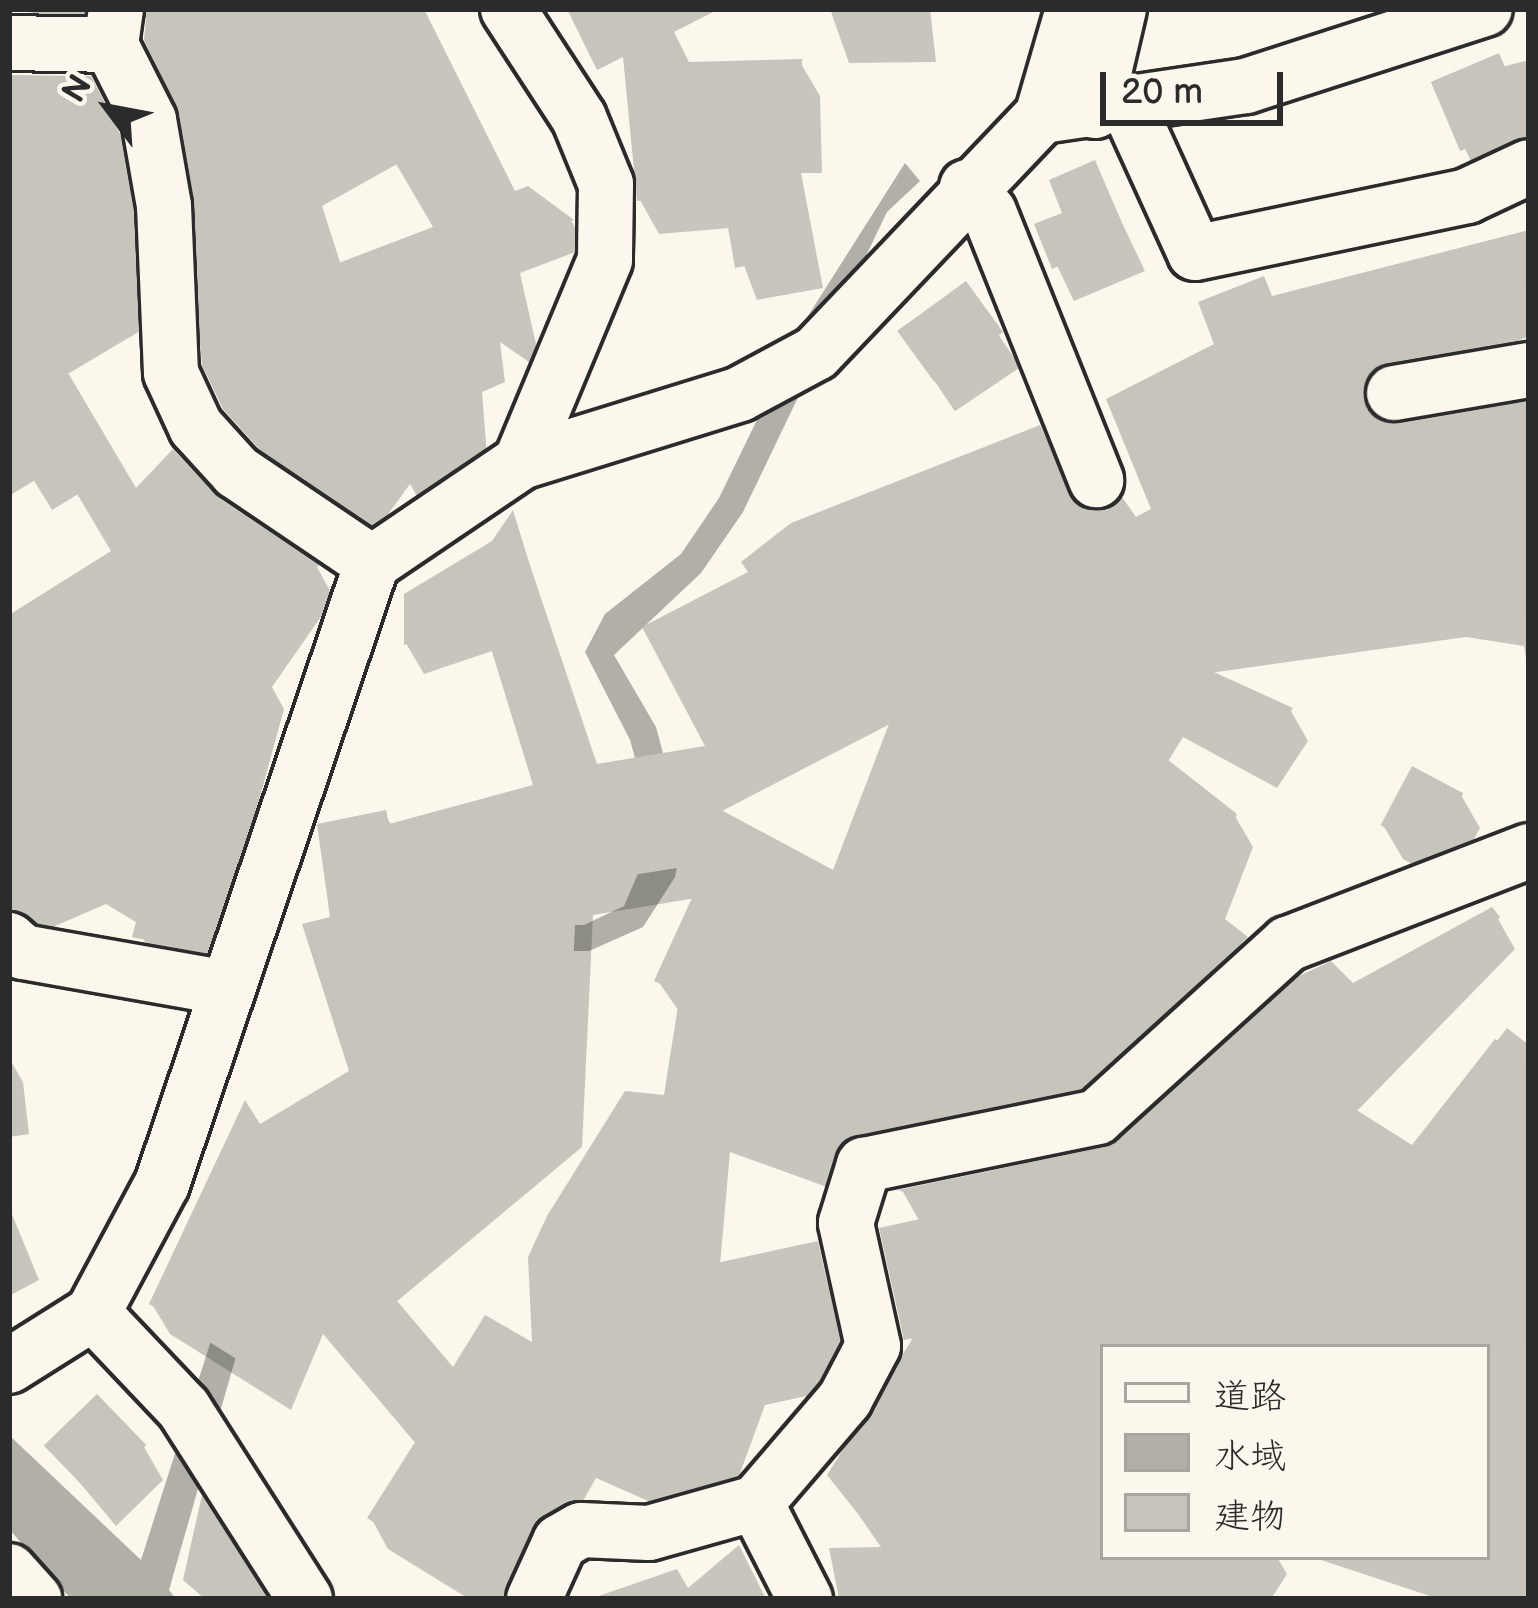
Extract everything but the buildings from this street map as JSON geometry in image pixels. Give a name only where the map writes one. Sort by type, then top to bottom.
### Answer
[{"type":"street","points":[[508,9],[579,118],[606,184],[605,260],[520,462]]},
{"type":"street","points":[[9,1366],[93,1313],[162,1184],[373,563],[520,462],[740,394],[815,353],[968,187],[1042,116],[1073,9]]},
{"type":"street","points":[[1119,9],[1112,110],[1195,253],[1467,196],[1529,167]]},
{"type":"street","points":[[1042,116],[1112,110],[1246,86],[1485,9]]},
{"type":"street","points":[[9,43],[114,27],[149,120],[164,206],[161,312],[196,427],[237,472],[373,563]]},
{"type":"street","points":[[968,187],[988,212],[1096,480]]},
{"type":"street","points":[[1394,393],[1529,370]]},
{"type":"street","points":[[534,1599],[560,1542],[581,1531],[649,1533],[756,1503],[845,1399],[873,1346],[846,1223],[865,1165],[1097,1117],[1288,944],[1529,851]]},
{"type":"street","points":[[9,940],[23,952],[228,988]]},
{"type":"street","points":[[93,1313],[184,1408],[304,1599]]},
{"type":"street","points":[[756,1503],[805,1599]]},
{"type":"street","points":[[9,1571],[34,1599]]},
{"type":"water","points":[[905,163],[920,181],[887,212],[743,512],[701,573],[614,655],[656,727],[684,831],[675,877],[643,927],[589,951],[491,951],[249,1311],[169,1590],[176,1599],[71,1599],[9,1529],[9,1435],[141,1560],[223,1303],[482,923],[584,925],[624,906],[656,832],[630,740],[585,652],[605,614],[681,554],[719,498],[806,319]]}]
